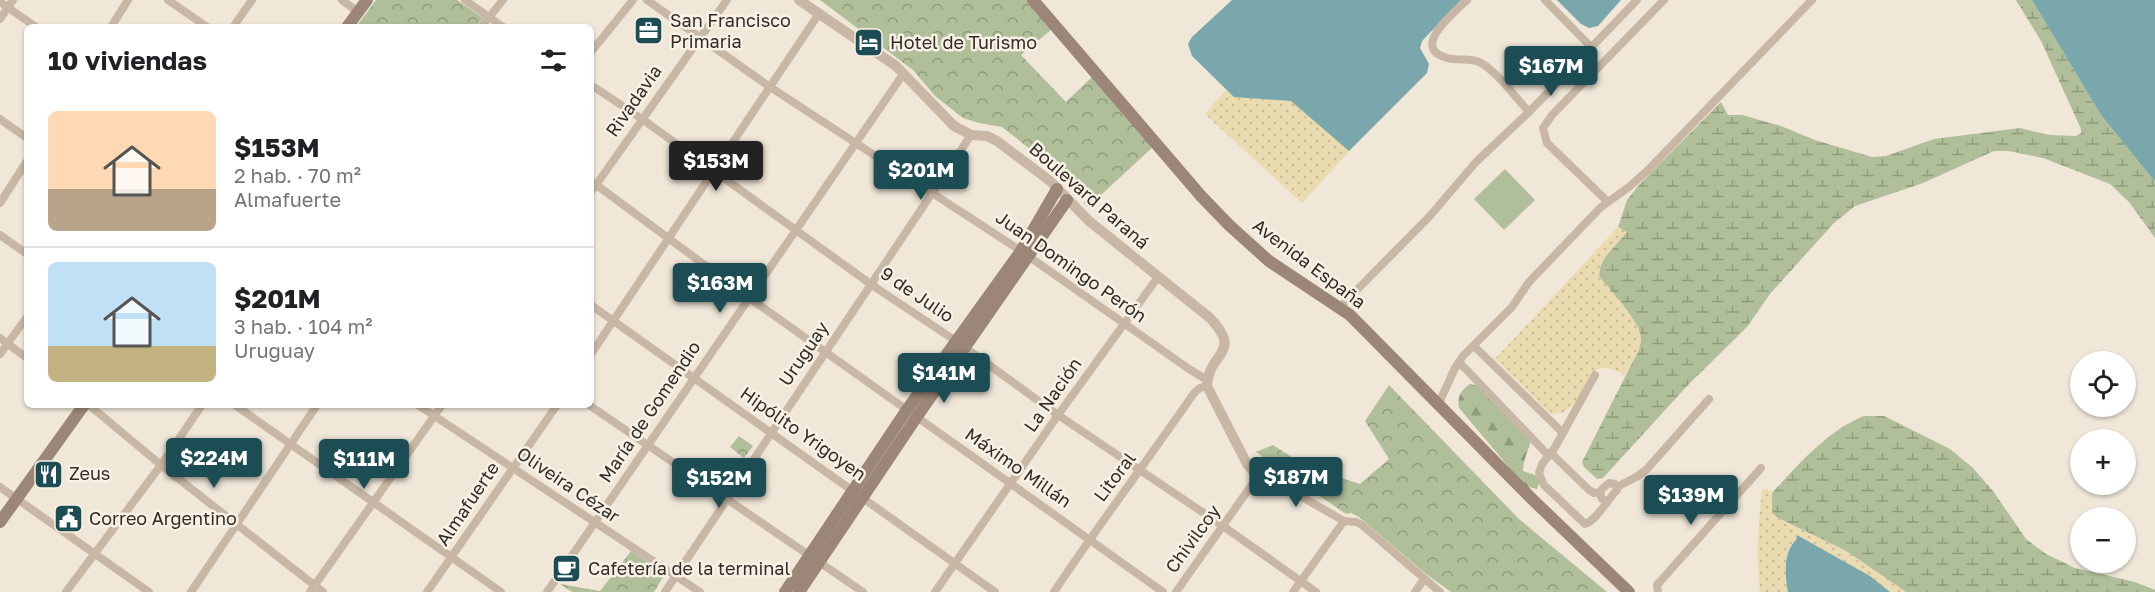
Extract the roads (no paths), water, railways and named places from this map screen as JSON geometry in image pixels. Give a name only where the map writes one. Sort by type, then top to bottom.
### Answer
[{"type":"main road","points":[[349,24],[368,0]]},
{"type":"main road","name":"Avenida España","points":[[1034,0],[1201,196],[1229,225],[1269,261],[1340,307],[1533,500],[1629,592]]},
{"type":"main road","points":[[1025,254],[1057,189]]},
{"type":"main road","points":[[799,592],[815,559],[911,414],[1025,254],[1067,200]]},
{"type":"main road","points":[[0,522],[82,408]]},
{"type":"main road","points":[[785,592],[815,559]]},
{"type":"street","points":[[113,24],[128,0]]},
{"type":"street","points":[[168,0],[203,24]]},
{"type":"street","points":[[235,24],[252,0]]},
{"type":"street","points":[[342,0],[358,12]]},
{"type":"street","points":[[465,0],[499,24]]},
{"type":"street","points":[[483,24],[502,0]]},
{"type":"street","points":[[594,48],[633,0]]},
{"type":"street","name":"Juan Domingo Perón","points":[[647,0],[770,87],[1025,254],[1207,383]]},
{"type":"street","name":"Rivadavia","points":[[594,185],[726,0]]},
{"type":"street","name":"Boulevard Paraná","points":[[799,0],[904,73],[962,132],[987,136],[997,141],[1050,181],[1089,221],[1210,318],[1226,340],[1207,383]]},
{"type":"street","points":[[1467,0],[1437,30],[1432,38],[1433,47],[1439,55],[1450,59],[1478,61],[1487,67],[1529,112]]},
{"type":"street","points":[[1545,0],[1592,48]]},
{"type":"street","points":[[1340,307],[1430,217],[1476,162],[1529,112],[1637,0]]},
{"type":"street","points":[[1608,202],[1547,143],[1543,128],[1552,115],[1664,0]]},
{"type":"street","points":[[1439,404],[1459,362],[1512,307],[1529,282],[1601,207],[1648,170],[1812,0]]},
{"type":"street","points":[[0,2],[10,4],[33,24]]},
{"type":"street","points":[[0,19],[10,4]]},
{"type":"street","points":[[594,350],[818,15]]},
{"type":"street","name":"María de Gomendio","points":[[547,592],[904,73]]},
{"type":"street","name":"9 de Julio","points":[[594,87],[714,170],[872,285],[961,344],[1058,415],[1223,526],[1316,592]]},
{"type":"street","points":[[0,119],[24,136]]},
{"type":"street","name":"Uruguay","points":[[665,592],[971,135]]},
{"type":"street","points":[[0,203],[24,166]]},
{"type":"street","name":"Máximo Millán","points":[[594,187],[1163,592]]},
{"type":"street","points":[[0,235],[24,252]]},
{"type":"street","name":"La Nación","points":[[935,592],[1058,415],[1158,277]]},
{"type":"street","name":"Hipólito Yrigoyen","points":[[594,307],[995,592]]},
{"type":"street","points":[[0,354],[4,340],[24,320]]},
{"type":"street","points":[[4,340],[24,356]]},
{"type":"street","points":[[1474,346],[1563,433]]},
{"type":"street","points":[[1459,362],[1550,455],[1588,490],[1594,493],[1600,492],[1609,483],[1617,487]]},
{"type":"street","points":[[1595,375],[1550,455],[1540,468],[1540,479],[1544,485],[1585,524],[1590,523],[1604,507],[1606,500],[1617,487],[1647,469],[1709,399]]},
{"type":"street","points":[[1207,383],[1247,464],[1258,476],[1344,520],[1362,525],[1440,592]]},
{"type":"street","name":"Litoral","points":[[1053,592],[1089,539],[1141,471],[1194,393],[1207,383]]},
{"type":"street","points":[[93,408],[237,524],[312,589],[323,592]]},
{"type":"street","points":[[66,592],[161,465],[200,408]]},
{"type":"street","points":[[240,408],[501,592]]},
{"type":"street","points":[[191,592],[315,408]]},
{"type":"street","name":"Oliveira Cézar","points":[[422,408],[700,592]]},
{"type":"street","points":[[312,589],[440,408]]},
{"type":"street","name":"Almafuerte","points":[[427,592],[555,408]]},
{"type":"street","points":[[593,408],[864,592]]},
{"type":"street","points":[[1658,592],[1657,585],[1761,468]]},
{"type":"street","name":"Chivilcoy","points":[[1176,592],[1258,476]]},
{"type":"street","points":[[0,487],[149,592]]},
{"type":"street","points":[[1600,492],[1602,499],[1606,500]]},
{"type":"street","points":[[1293,592],[1344,520]]},
{"type":"street","points":[[1415,592],[1424,579]]},
{"type":"water","points":[[1232,0],[1461,0],[1422,41],[1420,48],[1429,64],[1427,73],[1349,151],[1291,101],[1234,97],[1192,56],[1188,44],[1192,37]]},
{"type":"water","points":[[1557,0],[1621,0],[1598,26],[1589,28],[1581,24]]},
{"type":"water","points":[[2032,0],[2155,0],[2155,182],[2101,115]]},
{"type":"water","points":[[1797,535],[1870,576],[1890,592],[1788,592],[1787,557]]},
{"type":"place","name":"San Francisco Primaria","points":[[649,31]]},
{"type":"place","name":"Hotel de Turismo","points":[[869,43]]},
{"type":"place","name":"Zeus","points":[[48,474]]},
{"type":"place","name":"Correo Argentino","points":[[68,519]]},
{"type":"place","name":"Cafetería de la terminal","points":[[567,569]]}]
